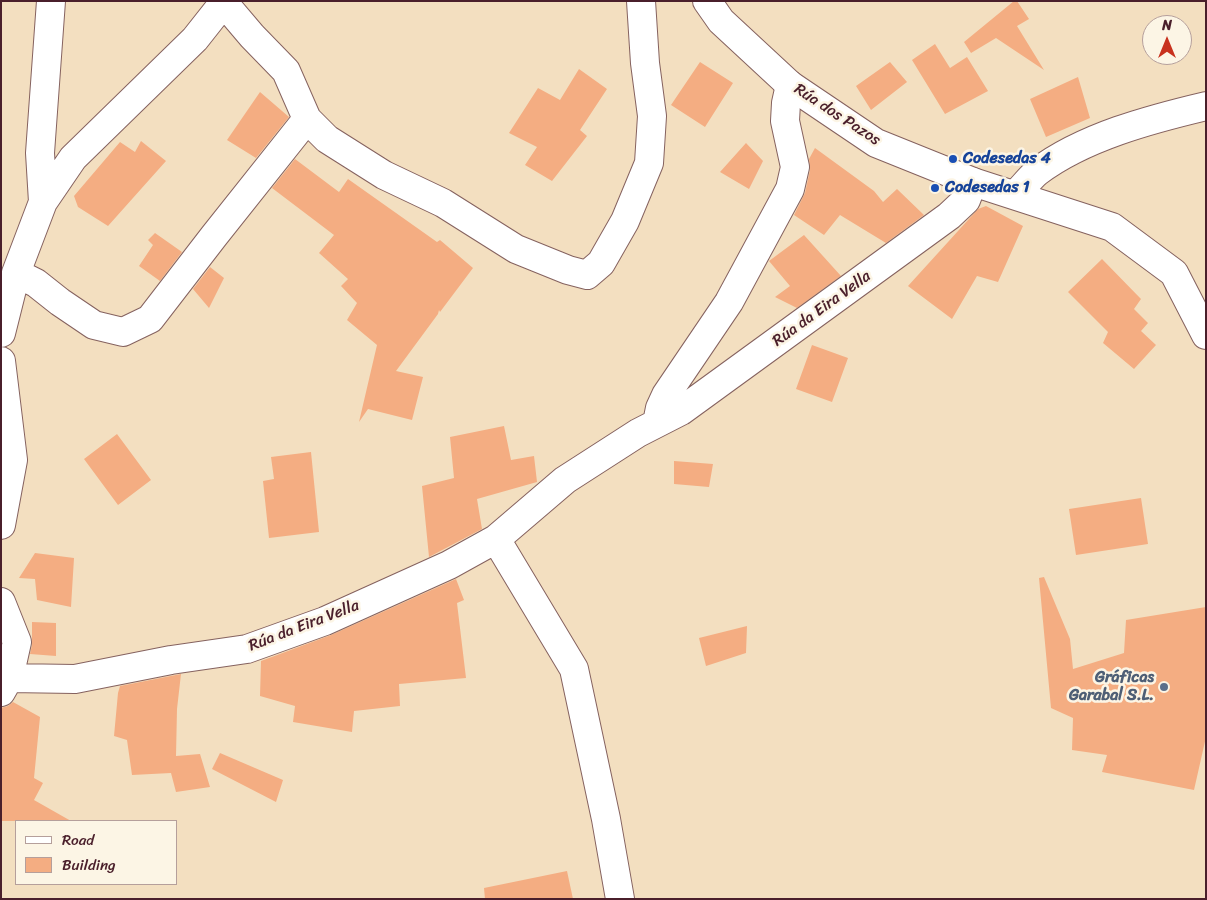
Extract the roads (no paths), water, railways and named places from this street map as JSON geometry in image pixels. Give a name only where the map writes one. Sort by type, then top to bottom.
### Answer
[{"type":"street","points":[[43,202],[40,153],[51,1]]},
{"type":"street","points":[[1,333],[9,286],[43,202],[73,158],[195,39],[224,2],[252,36],[286,71],[307,119],[327,139],[376,170],[443,203],[516,249],[568,270],[587,275],[601,263],[625,221],[649,164],[652,116],[645,62],[641,1]]},
{"type":"street","name":"Rúa dos Pazos","points":[[707,1],[721,21],[790,85],[876,143],[973,182],[1016,194],[1112,227],[1174,273],[1206,334]]},
{"type":"street","points":[[657,423],[660,408],[666,395],[729,302],[790,189],[795,167],[785,121],[786,102],[790,85]]},
{"type":"street","points":[[1016,194],[1036,173],[1074,149],[1144,121],[1206,106]]},
{"type":"street","points":[[9,286],[36,283],[94,325],[123,332],[150,319],[307,119]]},
{"type":"street","name":"Rúa da Eira Vella","points":[[5,685],[75,679],[171,660],[247,649],[325,621],[449,565],[496,538],[565,480],[657,423],[681,412],[949,216],[966,200],[973,182]]},
{"type":"street","points":[[1,361],[13,460],[1,524]]},
{"type":"street","points":[[496,538],[574,669],[606,819],[620,899]]},
{"type":"street","points":[[1,602],[17,642],[5,685]]},
{"type":"place","name":"Codesedas 4","points":[[953,159]]},
{"type":"place","name":"Codesedas 1","points":[[935,188]]},
{"type":"place","name":"Gráficas Garabal S.L.","points":[[1164,687]]}]
